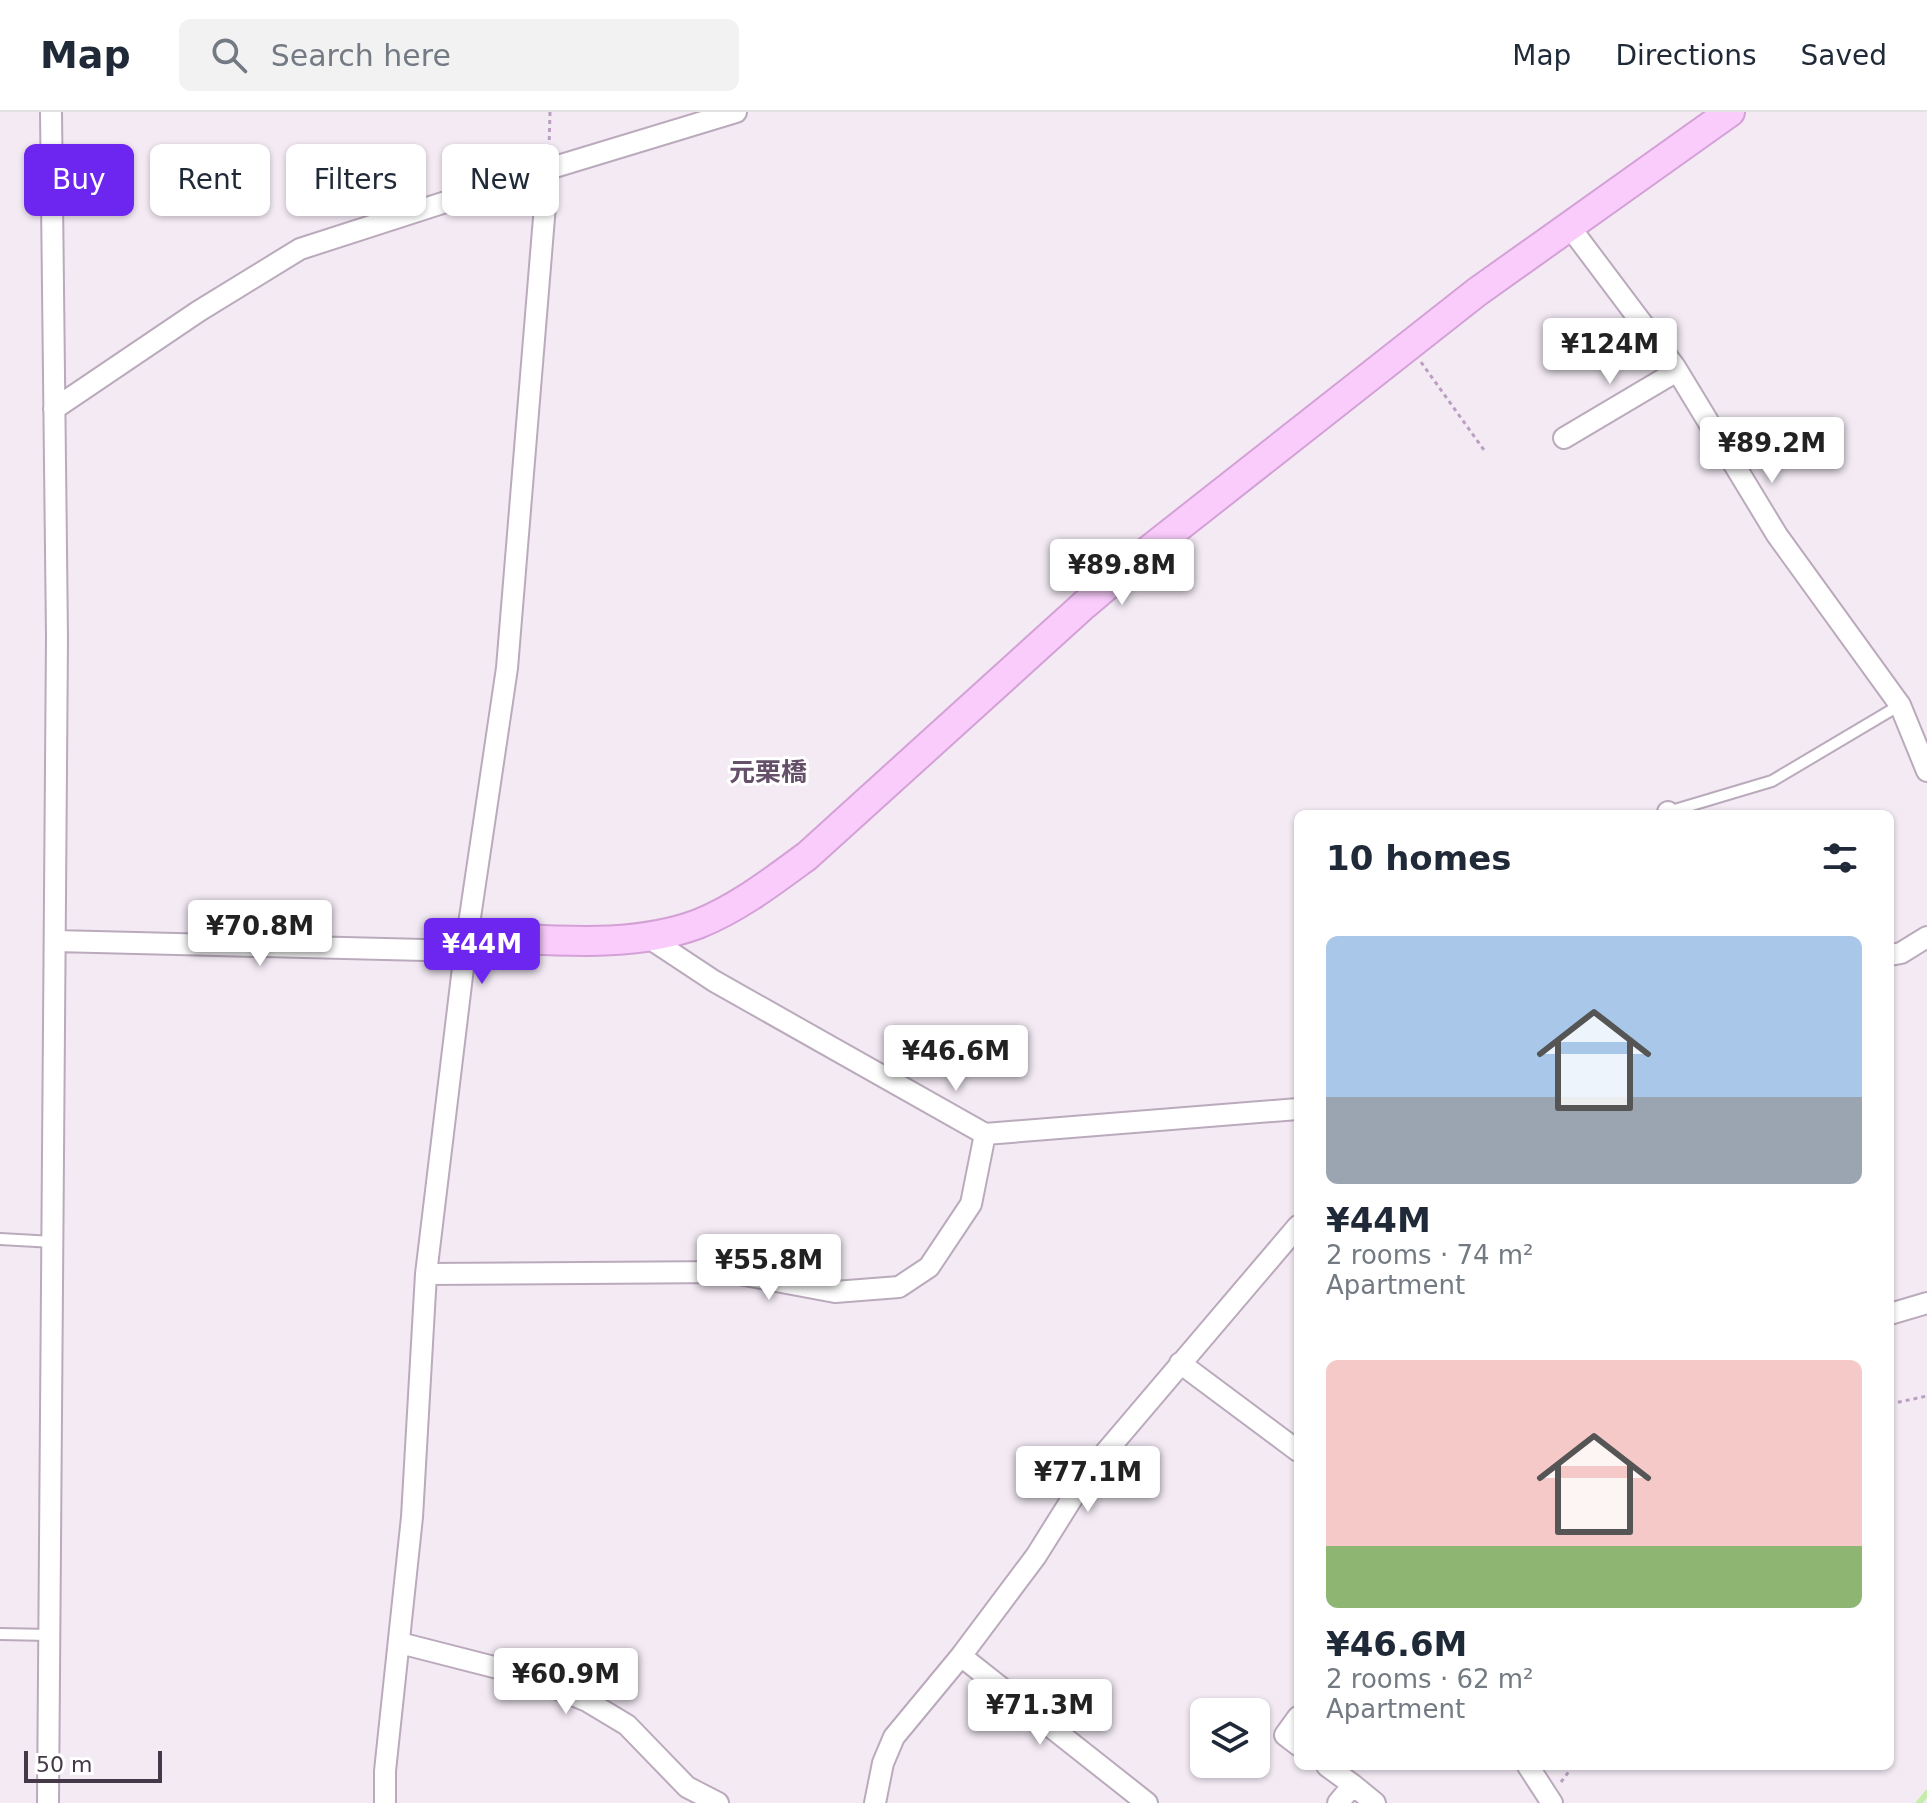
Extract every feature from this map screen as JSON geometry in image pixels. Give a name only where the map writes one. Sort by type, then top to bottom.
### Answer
[{"type":"street","points":[[48,1803],[56,941],[51,112]]},
{"type":"street","points":[[559,166],[736,112]]},
{"type":"street","points":[[56,941],[466,944],[602,940],[646,936],[696,924],[733,907],[807,856],[1108,585],[1477,292],[1730,112]]},
{"type":"street","points":[[54,409],[199,311],[300,249],[442,203]]},
{"type":"street","points":[[385,1803],[385,1771],[412,1517],[426,1274],[466,944],[507,668],[544,216]]},
{"type":"street","points":[[1569,226],[1677,371],[1777,535],[1900,705],[1927,771]]},
{"type":"street","points":[[1564,438],[1677,371]]},
{"type":"street","points":[[646,936],[714,981],[985,1134],[1294,1109]]},
{"type":"street","points":[[1894,954],[1927,937]]},
{"type":"street","points":[[426,1274],[729,1272],[835,1292],[899,1287],[929,1267],[971,1204],[985,1134]]},
{"type":"street","points":[[875,1803],[883,1763],[894,1737],[961,1656],[1036,1556],[1088,1473],[1294,1231]]},
{"type":"street","points":[[1894,1313],[1927,1303]]},
{"type":"street","points":[[1180,1363],[1294,1448]]},
{"type":"street","points":[[400,1643],[521,1674],[587,1701],[627,1725],[687,1787],[718,1803]]},
{"type":"street","points":[[961,1656],[1147,1803]]},
{"type":"street","points":[[1294,1723],[1285,1735],[1294,1742]]},
{"type":"street","points":[[1332,1770],[1375,1803]]},
{"type":"street","points":[[1531,1770],[1552,1803]]},
{"type":"street","points":[[1338,1803],[1353,1785]]},
{"type":"lane","points":[[1676,810],[1772,781],[1900,705]]},
{"type":"lane","points":[[0,1239],[54,1242]]},
{"type":"lane","points":[[0,1634],[50,1635]]},
{"type":"path","points":[[549,144],[550,112]]},
{"type":"path","points":[[1410,346],[1484,450]]},
{"type":"path","points":[[1894,1403],[1927,1396]]},
{"type":"waterway","points":[[1919,1803],[1927,1793]]},
{"type":"district","name":"元栗橋","points":[[768,772]]}]
